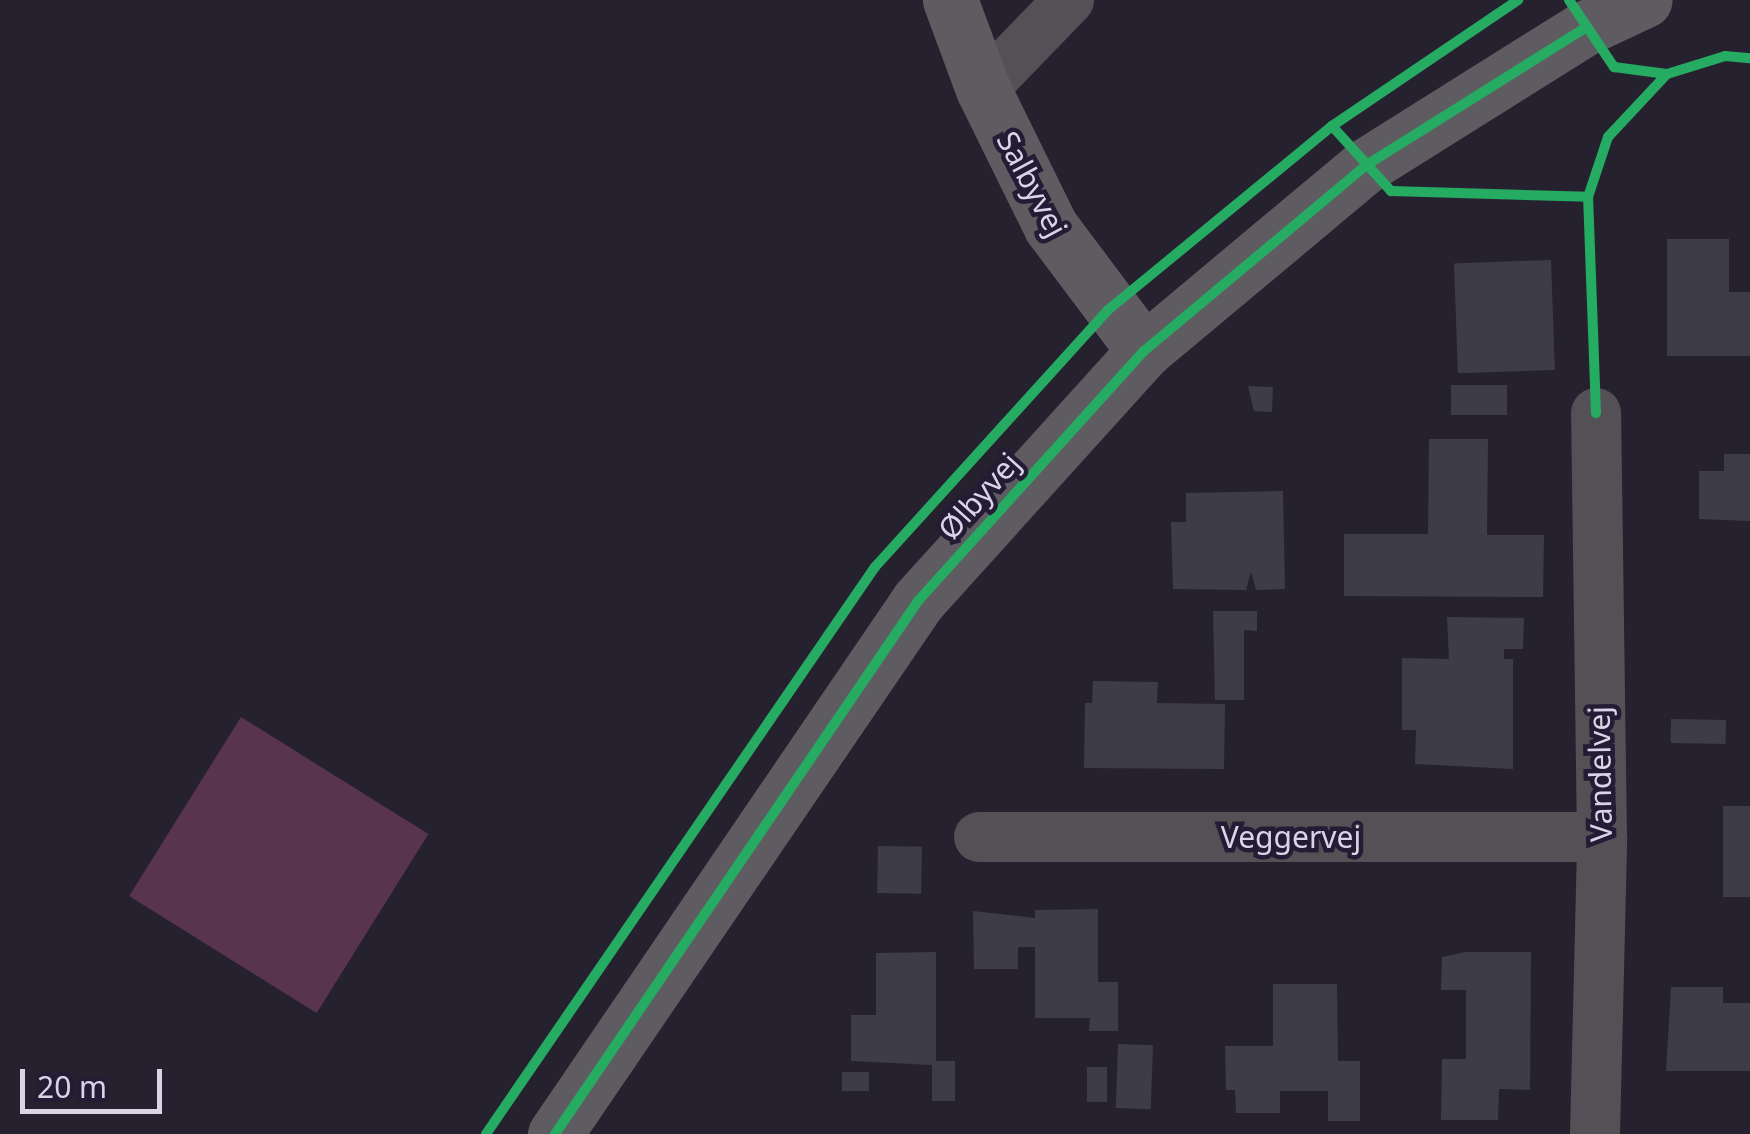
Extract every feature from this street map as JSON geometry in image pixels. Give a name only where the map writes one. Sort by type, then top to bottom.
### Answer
[{"type":"street","name":"Salbyvej","points":[[950,0],[983,89],[1051,227],[1144,351]]},
{"type":"street","points":[[983,89],[1069,0]]},
{"type":"street","name":"Ølbyvej","points":[[556,1134],[918,601],[1144,351],[1366,166],[1583,29],[1646,0]]},
{"type":"street","name":"Vandelvej","points":[[1594,1134],[1602,837],[1596,413]]},
{"type":"street","name":"Veggervej","points":[[980,837],[1602,837]]},
{"type":"shaded area","points":[[241,717],[428,834],[317,1013],[129,896]]},
{"type":"building","points":[[1667,239],[1729,239],[1729,292],[1750,292],[1750,356],[1667,356]]},
{"type":"building","points":[[1551,260],[1555,370],[1458,373],[1454,263]]},
{"type":"building","points":[[1451,385],[1507,385],[1507,415],[1451,415]]},
{"type":"building","points":[[1248,386],[1273,387],[1272,412],[1254,411]]},
{"type":"building","points":[[1429,439],[1488,439],[1487,535],[1544,535],[1543,597],[1344,596],[1344,534],[1428,534]]},
{"type":"building","points":[[1724,454],[1750,454],[1750,521],[1699,519],[1699,471],[1724,471]]},
{"type":"building","points":[[1283,491],[1285,589],[1256,590],[1251,572],[1246,590],[1173,589],[1171,522],[1186,522],[1186,493]]},
{"type":"building","points":[[1213,611],[1257,611],[1257,631],[1244,630],[1244,700],[1215,700]]},
{"type":"building","points":[[1447,617],[1524,618],[1523,649],[1504,649],[1504,659],[1513,659],[1513,769],[1415,764],[1416,730],[1402,730],[1402,658],[1449,659]]},
{"type":"building","points":[[1093,681],[1158,682],[1157,703],[1225,704],[1224,769],[1084,768],[1085,703],[1092,703]]},
{"type":"building","points":[[1671,719],[1726,720],[1726,744],[1671,743]]},
{"type":"building","points":[[1723,806],[1750,806],[1750,897],[1723,897]]},
{"type":"building","points":[[878,846],[922,847],[921,894],[877,893]]},
{"type":"building","points":[[1098,909],[1098,982],[1118,982],[1118,1031],[1089,1031],[1090,1018],[1035,1018],[1035,947],[1018,947],[1018,969],[974,969],[973,911],[1035,918],[1035,910]]},
{"type":"building","points":[[936,952],[936,1061],[955,1061],[955,1101],[932,1101],[932,1065],[851,1061],[851,1015],[876,1015],[876,953]]},
{"type":"building","points":[[1466,952],[1531,952],[1530,1090],[1499,1089],[1498,1120],[1441,1120],[1442,1059],[1466,1059],[1466,990],[1441,990],[1442,957]]},
{"type":"building","points":[[1273,984],[1337,984],[1338,1061],[1360,1061],[1360,1121],[1328,1121],[1328,1091],[1280,1091],[1280,1113],[1236,1113],[1235,1090],[1226,1090],[1225,1046],[1273,1046]]},
{"type":"building","points":[[1671,987],[1723,987],[1723,1003],[1750,1003],[1750,1071],[1666,1071]]},
{"type":"building","points":[[1118,1044],[1153,1045],[1151,1109],[1116,1108]]},
{"type":"building","points":[[1087,1067],[1107,1067],[1107,1102],[1087,1102]]},
{"type":"building","points":[[842,1072],[869,1072],[869,1091],[842,1091]]},
{"type":"cycle path","points":[[486,1134],[875,567],[1108,310],[1332,126],[1518,0]]},
{"type":"cycle path","points":[[1569,0],[1614,67],[1667,74]]},
{"type":"cycle path","points":[[555,1134],[918,601],[1144,351],[1365,166],[1583,29]]},
{"type":"cycle path","points":[[1596,413],[1588,197],[1608,137],[1667,74],[1725,56],[1750,58]]},
{"type":"cycle path","points":[[1332,126],[1391,191],[1588,197]]}]
